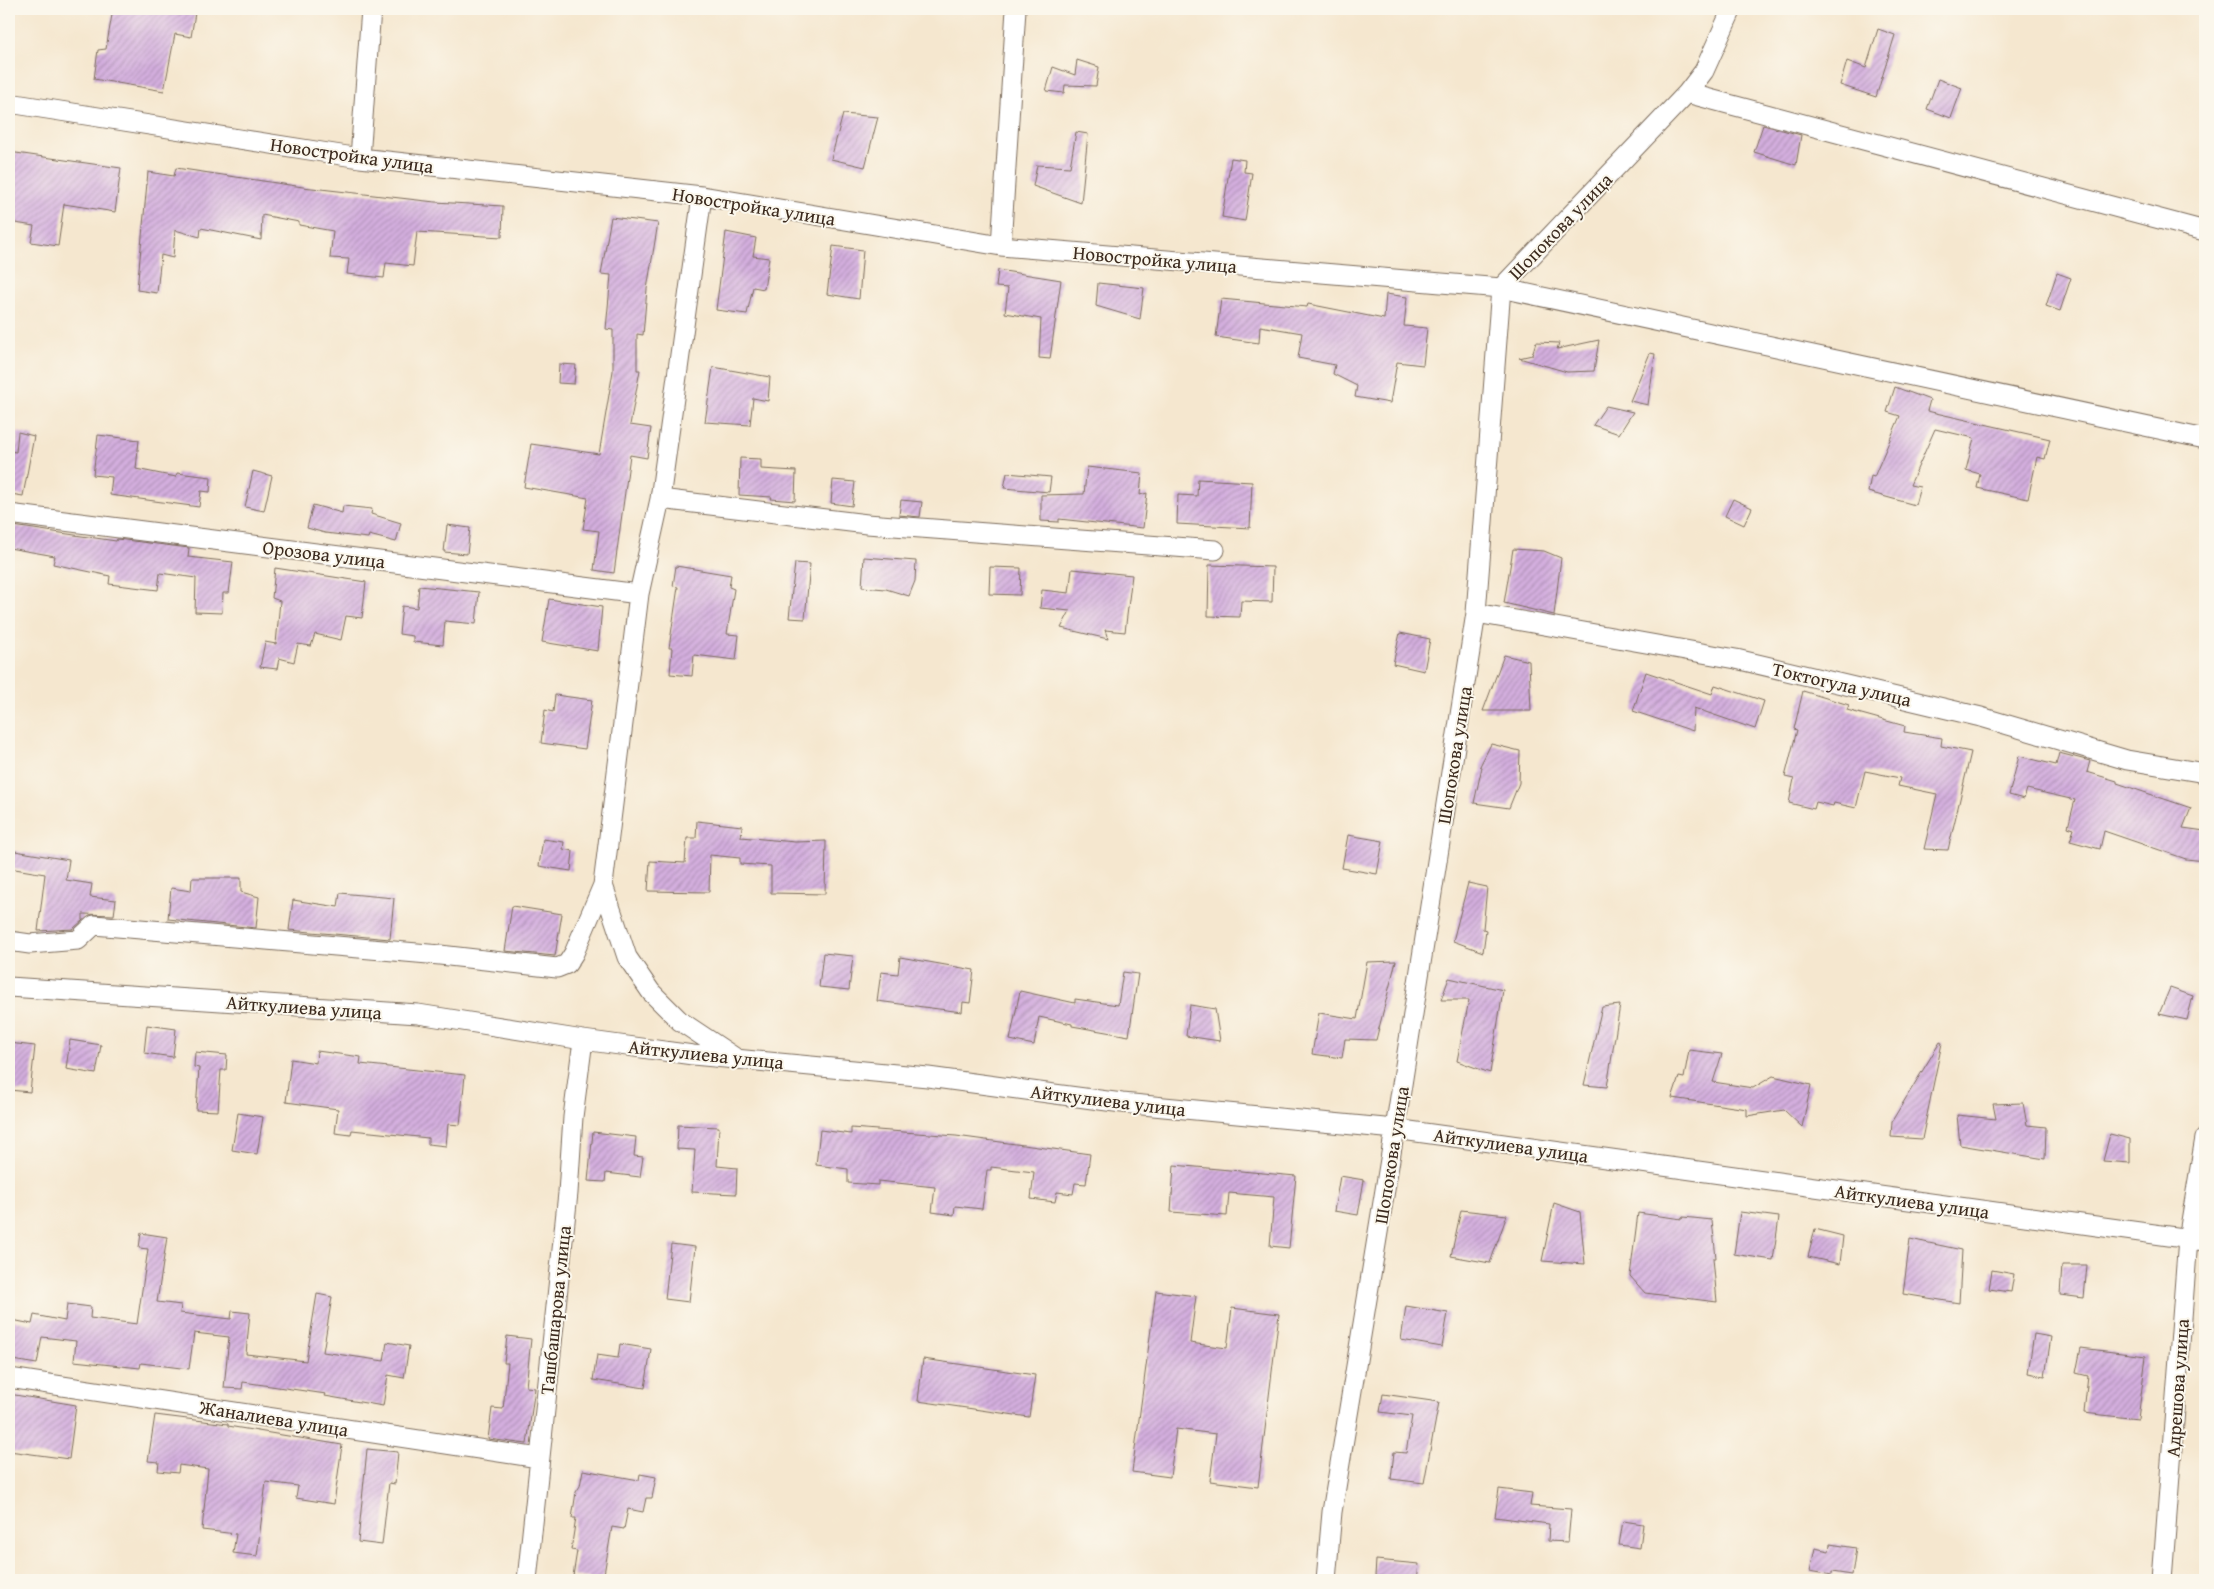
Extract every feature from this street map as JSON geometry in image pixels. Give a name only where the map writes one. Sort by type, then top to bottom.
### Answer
[{"type":"street","points":[[360,158],[371,9]]},
{"type":"street","points":[[1001,246],[1016,9]]},
{"type":"street","name":"Шопокова улица","points":[[1326,1580],[1332,1512],[1395,1129],[1476,613],[1501,288],[1687,93],[1704,71],[1732,9]]},
{"type":"street","points":[[1687,93],[2205,231]]},
{"type":"street","name":"Новостройка улица","points":[[9,103],[360,158],[702,196],[1001,246],[1501,288],[2205,439]]},
{"type":"street","points":[[9,941],[30,944],[78,940],[94,925],[440,955],[557,968],[567,964],[574,953],[603,885],[639,594],[660,499],[702,196]]},
{"type":"street","points":[[660,499],[867,524],[1215,550]]},
{"type":"street","name":"Орозова улица","points":[[9,514],[639,594]]},
{"type":"street","name":"Токтогула улица","points":[[1476,613],[1736,659],[1981,717],[2127,760],[2205,773]]},
{"type":"street","points":[[603,885],[627,957],[651,992],[680,1020],[736,1058]]},
{"type":"street","name":"Айткулиева улица","points":[[9,987],[418,1014],[584,1040],[736,1058],[928,1077],[1122,1102],[1395,1129],[2197,1240]]},
{"type":"street","name":"Ташбашарова улица","points":[[527,1580],[568,1194],[573,1116],[584,1040]]},
{"type":"street","name":"Адрешова улица","points":[[2162,1580],[2197,1240],[2205,1138]]},
{"type":"street","name":"Жаналиева улица","points":[[9,1378],[539,1458]]},
{"type":"building","points":[[113,9],[126,11],[126,9],[173,9],[195,13],[191,37],[175,34],[164,91],[94,79],[98,50],[106,49]]},
{"type":"building","points":[[1878,29],[1895,35],[1876,97],[1840,85],[1847,61],[1866,68]]},
{"type":"building","points":[[1077,60],[1099,67],[1096,86],[1065,85],[1064,93],[1046,91],[1053,67],[1075,75]]},
{"type":"building","points":[[1938,79],[1962,88],[1951,118],[1927,109]]},
{"type":"building","points":[[843,114],[878,117],[865,167],[831,159]]},
{"type":"building","points":[[1763,125],[1801,135],[1796,165],[1754,152]]},
{"type":"building","points":[[1076,132],[1088,134],[1081,203],[1033,186],[1037,165],[1070,167]]},
{"type":"building","points":[[9,152],[121,168],[115,212],[64,204],[58,246],[31,242],[34,226],[9,222]]},
{"type":"building","points":[[1231,158],[1245,160],[1244,172],[1252,173],[1245,221],[1222,217]]},
{"type":"building","points":[[176,168],[303,187],[435,202],[503,206],[502,237],[417,232],[413,266],[386,263],[384,278],[347,274],[349,259],[330,258],[333,231],[299,225],[299,222],[262,215],[261,240],[201,228],[200,237],[175,230],[173,258],[161,255],[157,293],[137,290],[148,172],[174,176]]},
{"type":"building","points":[[611,217],[658,223],[647,289],[643,335],[637,334],[637,370],[640,370],[630,425],[651,428],[647,458],[630,455],[614,573],[594,570],[599,531],[583,529],[588,498],[524,487],[531,444],[599,454],[613,371],[613,330],[606,329],[611,275],[601,274]]},
{"type":"building","points":[[726,232],[756,238],[753,256],[769,258],[764,289],[753,287],[747,314],[716,310]]},
{"type":"building","points":[[833,246],[863,250],[859,299],[827,294]]},
{"type":"building","points":[[998,270],[1061,280],[1050,359],[1039,358],[1041,319],[1005,313],[1008,288],[996,287]]},
{"type":"building","points":[[2057,273],[2071,278],[2060,311],[2046,306]]},
{"type":"building","points":[[1098,283],[1144,288],[1140,319],[1096,306]]},
{"type":"building","points":[[1386,294],[1407,297],[1404,326],[1427,328],[1423,365],[1397,362],[1390,403],[1355,397],[1357,386],[1333,374],[1335,365],[1298,358],[1302,333],[1260,326],[1259,343],[1216,337],[1221,299],[1307,307],[1308,304],[1384,319]]},
{"type":"building","points":[[1599,340],[1594,371],[1567,372],[1519,358],[1532,355],[1536,342],[1559,343],[1557,349]]},
{"type":"building","points":[[1650,353],[1655,354],[1648,405],[1630,401]]},
{"type":"building","points":[[559,364],[576,365],[574,384],[558,383]]},
{"type":"building","points":[[713,367],[770,377],[768,401],[753,398],[750,425],[705,422]]},
{"type":"building","points":[[1895,387],[1930,400],[1927,411],[2050,439],[2045,459],[2037,457],[2028,499],[1977,488],[1980,474],[1966,470],[1974,438],[1935,429],[1910,485],[1920,487],[1915,505],[1868,492],[1871,476],[1874,477],[1900,416],[1887,412]]},
{"type":"building","points":[[1606,406],[1633,412],[1619,434],[1593,425]]},
{"type":"building","points":[[18,432],[34,436],[23,496],[11,494],[12,484],[9,483],[9,451],[16,452]]},
{"type":"building","points":[[98,435],[139,440],[136,469],[176,477],[177,473],[211,477],[210,492],[201,491],[199,507],[110,495],[112,477],[93,475]]},
{"type":"building","points":[[740,458],[761,459],[761,469],[796,471],[795,501],[771,499],[772,497],[739,495]]},
{"type":"building","points":[[1087,467],[1142,473],[1140,495],[1147,493],[1143,528],[1059,519],[1059,522],[1041,521],[1041,495],[1084,494]]},
{"type":"building","points":[[253,471],[272,476],[264,511],[245,507]]},
{"type":"building","points":[[1007,473],[1051,477],[1049,492],[1004,488]]},
{"type":"building","points":[[1198,479],[1252,482],[1250,528],[1177,524],[1178,495],[1197,496]]},
{"type":"building","points":[[833,480],[855,482],[852,506],[831,503]]},
{"type":"building","points":[[1733,499],[1752,508],[1744,525],[1725,516]]},
{"type":"building","points":[[901,500],[922,502],[920,517],[899,515]]},
{"type":"building","points":[[313,505],[342,513],[343,506],[372,509],[371,514],[401,523],[396,542],[369,535],[368,538],[325,533],[307,528]]},
{"type":"building","points":[[447,525],[470,528],[467,554],[444,552]]},
{"type":"building","points":[[13,526],[116,541],[117,539],[189,548],[188,557],[233,562],[229,593],[223,593],[222,613],[195,612],[196,578],[160,573],[158,590],[109,584],[110,576],[53,564],[55,556],[9,548]]},
{"type":"building","points":[[1513,549],[1544,551],[1561,558],[1554,615],[1504,603]]},
{"type":"building","points":[[864,557],[916,561],[915,581],[909,596],[886,589],[862,587]]},
{"type":"building","points":[[795,563],[810,564],[805,619],[789,618]]},
{"type":"building","points":[[1209,565],[1273,567],[1272,602],[1241,601],[1240,617],[1208,616]]},
{"type":"building","points":[[676,566],[731,575],[729,587],[734,589],[727,634],[739,635],[736,660],[694,655],[692,676],[670,674],[672,648],[669,648],[678,587],[673,586]]},
{"type":"building","points":[[990,567],[1021,568],[1020,595],[989,594]]},
{"type":"building","points":[[275,568],[366,582],[362,618],[346,616],[341,640],[315,634],[311,646],[298,644],[294,662],[279,658],[277,669],[260,667],[265,642],[276,644],[280,601],[272,598]]},
{"type":"building","points":[[1072,569],[1132,575],[1125,632],[1105,630],[1108,639],[1061,628],[1070,611],[1040,608],[1042,590],[1069,593]]},
{"type":"building","points":[[419,586],[479,592],[476,624],[445,621],[443,645],[413,642],[413,636],[399,634],[402,606],[417,608]]},
{"type":"building","points":[[549,599],[602,607],[598,651],[542,642]]},
{"type":"building","points":[[1400,633],[1430,639],[1424,671],[1393,664]]},
{"type":"building","points":[[1504,655],[1529,661],[1531,711],[1483,711]]},
{"type":"building","points":[[1646,672],[1712,694],[1715,685],[1764,701],[1755,729],[1694,708],[1693,731],[1633,711]]},
{"type":"building","points":[[1803,691],[1849,705],[1847,710],[1905,726],[1904,732],[1942,738],[1941,746],[1971,752],[1948,850],[1924,849],[1937,794],[1898,786],[1900,778],[1865,771],[1856,808],[1834,803],[1833,806],[1816,802],[1814,809],[1789,803],[1794,779],[1785,777],[1797,730],[1794,729]]},
{"type":"building","points":[[555,695],[592,700],[585,749],[541,743],[545,710],[553,712]]},
{"type":"building","points":[[1491,744],[1520,751],[1519,783],[1509,808],[1474,803],[1482,767],[1480,766]]},
{"type":"building","points":[[2059,753],[2090,761],[2087,772],[2191,808],[2183,828],[2205,831],[2205,861],[2186,859],[2104,831],[2100,849],[2070,841],[2074,829],[2068,827],[2075,800],[2027,789],[2024,799],[2009,795],[2019,756],[2056,765]]},
{"type":"building","points":[[697,821],[742,826],[741,837],[795,842],[826,841],[825,894],[771,893],[771,866],[740,864],[740,858],[710,855],[709,892],[648,891],[650,861],[685,863],[687,838],[696,838]]},
{"type":"building","points":[[1348,835],[1383,841],[1377,874],[1342,868]]},
{"type":"building","points":[[543,839],[564,842],[563,849],[573,851],[571,871],[539,866]]},
{"type":"building","points":[[9,850],[69,860],[66,880],[92,884],[90,897],[116,900],[114,915],[83,914],[83,920],[73,929],[38,931],[45,874],[9,868]]},
{"type":"building","points":[[192,878],[241,878],[241,892],[259,897],[256,928],[168,919],[171,888],[191,891]]},
{"type":"building","points":[[1468,883],[1487,887],[1483,929],[1486,930],[1483,952],[1453,941]]},
{"type":"building","points":[[340,893],[394,898],[390,939],[289,930],[293,900],[338,907]]},
{"type":"building","points":[[512,906],[562,914],[555,956],[505,951]]},
{"type":"building","points":[[823,953],[853,956],[849,990],[819,987]]},
{"type":"building","points":[[900,957],[974,970],[970,1003],[963,1002],[962,1012],[877,1001],[881,972],[898,974]]},
{"type":"building","points":[[1396,961],[1376,1040],[1345,1039],[1342,1058],[1312,1054],[1319,1013],[1357,1019],[1367,962]]},
{"type":"building","points":[[1123,972],[1138,974],[1129,1036],[1072,1026],[1072,1024],[1039,1017],[1034,1045],[1010,1040],[1020,991],[1075,1003],[1075,999],[1118,1005]]},
{"type":"building","points":[[1449,978],[1503,990],[1490,1073],[1457,1061],[1469,1000],[1441,1000]]},
{"type":"building","points":[[2170,988],[2193,996],[2187,1020],[2159,1014]]},
{"type":"building","points":[[1190,1005],[1215,1009],[1220,1041],[1186,1036]]},
{"type":"building","points":[[1620,1005],[1607,1087],[1584,1085],[1602,1007]]},
{"type":"building","points":[[147,1025],[176,1029],[173,1057],[144,1053]]},
{"type":"building","points":[[70,1040],[101,1045],[96,1074],[66,1069]]},
{"type":"building","points":[[1940,1042],[1942,1043],[1922,1139],[1891,1137],[1892,1121]]},
{"type":"building","points":[[9,1043],[35,1046],[30,1092],[9,1090]]},
{"type":"building","points":[[1689,1050],[1722,1054],[1713,1082],[1753,1088],[1773,1076],[1811,1085],[1802,1127],[1784,1110],[1747,1116],[1747,1109],[1672,1098],[1679,1077],[1684,1078]]},
{"type":"building","points":[[317,1051],[361,1057],[360,1064],[465,1075],[460,1125],[448,1124],[446,1146],[428,1144],[428,1138],[352,1130],[351,1135],[335,1133],[338,1109],[286,1102],[291,1059],[316,1063]]},
{"type":"building","points":[[195,1052],[227,1055],[226,1070],[221,1070],[218,1111],[196,1110],[199,1068],[194,1067]]},
{"type":"building","points":[[2023,1103],[2027,1125],[2046,1127],[2045,1159],[1960,1145],[1957,1115],[1996,1119],[1993,1104]]},
{"type":"building","points":[[238,1113],[263,1117],[257,1154],[232,1150]]},
{"type":"building","points":[[678,1125],[719,1127],[717,1166],[737,1168],[736,1194],[692,1192],[695,1150],[677,1149]]},
{"type":"building","points":[[851,1128],[956,1136],[1090,1154],[1086,1184],[1075,1183],[1073,1194],[1057,1192],[1055,1202],[1031,1199],[1034,1172],[991,1167],[991,1170],[987,1170],[982,1209],[955,1206],[954,1215],[932,1212],[935,1187],[878,1181],[878,1185],[848,1183],[848,1169],[816,1165],[820,1130],[851,1134]]},
{"type":"building","points":[[593,1132],[636,1137],[634,1156],[643,1157],[640,1177],[606,1173],[605,1182],[588,1181]]},
{"type":"building","points":[[2110,1134],[2130,1139],[2130,1163],[2103,1161]]},
{"type":"building","points":[[1174,1165],[1296,1176],[1289,1248],[1270,1246],[1274,1197],[1229,1193],[1227,1216],[1171,1212]]},
{"type":"building","points":[[1340,1176],[1364,1180],[1358,1215],[1334,1211]]},
{"type":"building","points":[[1554,1203],[1580,1212],[1585,1264],[1542,1261]]},
{"type":"building","points":[[1461,1210],[1507,1215],[1490,1263],[1451,1256]]},
{"type":"building","points":[[1740,1212],[1779,1217],[1773,1260],[1734,1254]]},
{"type":"building","points":[[1638,1213],[1682,1219],[1683,1217],[1712,1220],[1716,1258],[1713,1258],[1717,1302],[1645,1293],[1630,1276]]},
{"type":"building","points":[[1815,1229],[1843,1236],[1840,1264],[1808,1257]]},
{"type":"building","points":[[141,1233],[167,1237],[157,1302],[181,1305],[180,1313],[231,1319],[232,1311],[250,1313],[246,1354],[306,1361],[317,1294],[332,1297],[323,1352],[384,1361],[387,1342],[409,1346],[404,1378],[388,1375],[383,1406],[325,1396],[326,1394],[243,1382],[242,1389],[224,1388],[229,1337],[194,1333],[189,1369],[141,1363],[140,1368],[74,1361],[76,1341],[42,1337],[37,1364],[12,1360],[14,1349],[9,1348],[12,1320],[32,1324],[34,1315],[65,1321],[67,1304],[91,1307],[90,1318],[137,1324],[148,1249],[139,1248]]},
{"type":"building","points":[[1910,1239],[1962,1250],[1959,1303],[1903,1294]]},
{"type":"building","points":[[671,1244],[695,1247],[689,1302],[665,1299]]},
{"type":"building","points":[[2062,1265],[2087,1265],[2084,1298],[2060,1295]]},
{"type":"building","points":[[1992,1270],[2014,1274],[2011,1292],[1989,1289]]},
{"type":"building","points":[[1156,1291],[1196,1296],[1190,1343],[1227,1348],[1232,1308],[1279,1314],[1258,1487],[1210,1481],[1216,1434],[1176,1429],[1170,1477],[1132,1472]]},
{"type":"building","points":[[1406,1306],[1448,1313],[1442,1347],[1401,1340]]},
{"type":"building","points":[[2034,1334],[2051,1337],[2045,1376],[2028,1373]]},
{"type":"building","points":[[507,1336],[531,1339],[526,1387],[535,1388],[527,1444],[488,1439],[492,1408],[503,1409],[508,1363],[504,1363]]},
{"type":"building","points":[[620,1344],[651,1349],[645,1388],[593,1380],[597,1355],[618,1358]]},
{"type":"building","points":[[2081,1348],[2146,1356],[2138,1419],[2084,1413],[2088,1376],[2076,1373]]},
{"type":"building","points":[[923,1359],[1035,1375],[1029,1417],[918,1401]]},
{"type":"building","points":[[9,1394],[76,1405],[69,1459],[9,1451]]},
{"type":"building","points":[[1383,1394],[1439,1402],[1424,1483],[1391,1479],[1394,1452],[1406,1453],[1412,1416],[1380,1412]]},
{"type":"building","points":[[155,1415],[228,1424],[228,1426],[342,1445],[334,1504],[296,1498],[298,1486],[266,1482],[257,1556],[233,1553],[236,1534],[202,1530],[208,1469],[179,1465],[178,1473],[158,1471],[159,1462],[148,1461]]},
{"type":"building","points":[[367,1449],[398,1452],[395,1484],[389,1483],[382,1545],[358,1542]]},
{"type":"building","points":[[583,1470],[639,1480],[640,1474],[656,1477],[652,1498],[646,1498],[643,1512],[628,1509],[624,1529],[612,1527],[603,1580],[573,1576],[577,1551],[571,1550],[576,1518],[572,1518],[576,1492],[580,1486]]},
{"type":"building","points":[[1499,1489],[1532,1493],[1530,1506],[1571,1509],[1568,1542],[1548,1541],[1549,1524],[1495,1517]]},
{"type":"building","points":[[1623,1521],[1643,1524],[1640,1548],[1619,1545]]},
{"type":"building","points":[[1830,1544],[1856,1548],[1852,1575],[1832,1572],[1832,1575],[1810,1571],[1815,1548],[1829,1551]]},
{"type":"building","points":[[1376,1560],[1419,1564],[1417,1580],[1375,1576]]}]
